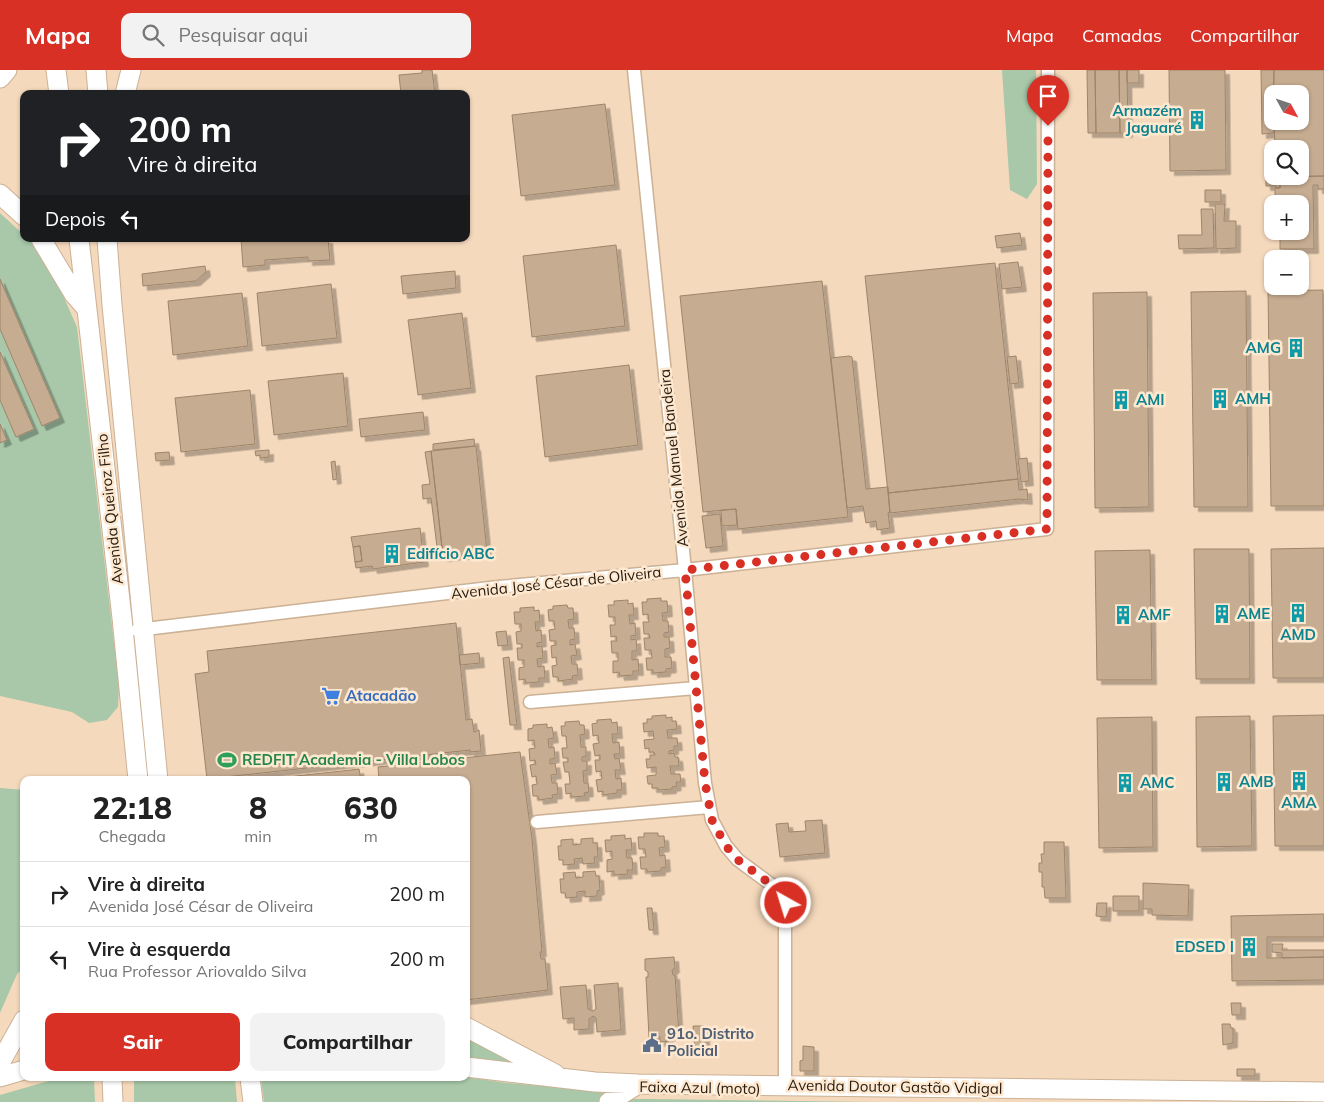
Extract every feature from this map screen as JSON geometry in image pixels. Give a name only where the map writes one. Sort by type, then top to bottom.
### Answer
[{"type":"highway","points":[[0,78],[7,70]]},
{"type":"highway","points":[[56,70],[58,90]]},
{"type":"highway","points":[[96,70],[98,90]]},
{"type":"highway","points":[[127,90],[130,70]]},
{"type":"highway","points":[[0,194],[20,212]]},
{"type":"highway","points":[[43,242],[70,287],[88,310]]},
{"type":"highway","name":"Avenida Queiroz Filho","points":[[79,242],[124,632],[138,776]]},
{"type":"highway","name":"Avenida Queiroz Filho","points":[[107,242],[158,776]]},
{"type":"highway","points":[[0,1063],[20,1027]]},
{"type":"highway","points":[[470,1029],[565,1079]]},
{"type":"highway","name":"Avenida Doutor Gastão Vidigal","points":[[470,1068],[635,1085],[785,1085],[1133,1095],[1324,1092]]},
{"type":"highway","points":[[0,1077],[20,1071]]},
{"type":"highway","points":[[112,1081],[113,1102]]},
{"type":"highway","points":[[250,1081],[253,1102]]},
{"type":"highway","points":[[609,1102],[635,1085]]},
{"type":"street","name":"Avenida Manuel Bandeira","points":[[634,70],[705,782],[709,808],[717,831],[726,846],[738,860],[776,888],[784,896],[786,903],[785,1085]]},
{"type":"street","name":"Avenida José César de Oliveira","points":[[124,632],[498,588],[685,570],[1047,529],[1048,70]]},
{"type":"street","points":[[530,702],[696,688]]},
{"type":"street","points":[[537,822],[709,808]]},
{"type":"street","name":"Faixa Azul (moto)","points":[[470,1069],[520,1078],[635,1085],[1133,1095]]},
{"type":"street","points":[[1192,1095],[1324,1096]]},
{"type":"green space","points":[[1002,70],[1036,70],[1037,184],[1027,199],[1010,190]]},
{"type":"green space","points":[[0,213],[20,231],[20,242],[31,242],[43,258],[56,280],[77,327],[119,686],[118,707],[107,720],[89,723],[72,712],[0,696]]},
{"type":"green space","points":[[0,788],[20,790],[20,971],[17,974],[0,1013]]},
{"type":"green space","points":[[470,1040],[511,1059],[514,1064],[509,1066],[470,1059]]},
{"type":"green space","points":[[470,1078],[507,1083],[600,1091],[604,1093],[605,1098],[601,1102],[264,1102],[261,1081],[470,1081]]},
{"type":"green space","points":[[49,1081],[94,1081],[95,1102],[0,1102],[0,1095]]},
{"type":"green space","points":[[134,1081],[235,1081],[237,1102],[134,1102]]},
{"type":"green space","points":[[628,1099],[646,1099],[873,1102],[623,1102]]},
{"type":"building","points":[[422,70],[432,70],[434,90],[401,90],[399,75],[422,73]]},
{"type":"building","points":[[1087,70],[1095,70],[1096,133],[1088,133]]},
{"type":"building","points":[[1095,70],[1119,70],[1120,133],[1096,133]]},
{"type":"building","points":[[1119,70],[1127,70],[1128,133],[1120,133]]},
{"type":"building","points":[[1127,70],[1139,70],[1139,83],[1127,83]]},
{"type":"building","name":"Armazém Jaguaré","points":[[1169,70],[1225,70],[1226,170],[1170,171]]},
{"type":"building","points":[[1261,70],[1274,70],[1273,85],[1264,85],[1264,130],[1274,130],[1274,133],[1262,134]]},
{"type":"building","points":[[1274,70],[1324,70],[1324,176],[1309,176],[1309,140],[1275,140],[1274,130],[1309,130],[1309,85],[1274,85]]},
{"type":"building","points":[[605,104],[615,185],[521,196],[512,115]]},
{"type":"building","points":[[1309,176],[1324,176],[1324,189],[1318,189],[1318,185],[1313,185],[1314,249],[1280,249],[1280,240],[1309,240],[1309,195],[1275,195],[1275,188],[1280,188],[1280,185],[1309,185]]},
{"type":"building","points":[[1280,185],[1280,188],[1276,188],[1276,186],[1266,186]]},
{"type":"building","points":[[1205,190],[1221,190],[1221,202],[1205,202]]},
{"type":"building","points":[[1215,204],[1225,204],[1224,221],[1236,221],[1236,248],[1216,249]]},
{"type":"building","points":[[1201,209],[1213,209],[1214,248],[1179,249],[1178,235],[1202,235]]},
{"type":"building","points":[[1020,233],[1022,245],[997,248],[995,236]]},
{"type":"building","points":[[241,242],[328,242],[330,260],[308,261],[308,257],[265,260],[265,265],[243,267]]},
{"type":"building","points":[[616,245],[625,326],[532,337],[523,256]]},
{"type":"building","points":[[1018,262],[1022,287],[1002,289],[999,264]]},
{"type":"building","points":[[995,263],[1018,479],[888,493],[865,276]]},
{"type":"building","points":[[205,266],[206,272],[196,281],[143,286],[142,274]]},
{"type":"building","points":[[455,271],[456,288],[403,294],[401,276]]},
{"type":"building","points":[[0,279],[60,418],[42,426],[0,329]]},
{"type":"building","points":[[822,281],[848,517],[738,529],[736,509],[703,512],[680,296]]},
{"type":"building","points":[[331,284],[337,338],[262,346],[257,293]]},
{"type":"building","name":"AMG","points":[[1309,290],[1323,290],[1324,506],[1271,506],[1268,295],[1309,295]]},
{"type":"building","name":"AMH","points":[[1246,291],[1248,507],[1194,507],[1191,292]]},
{"type":"building","name":"AMI","points":[[1147,292],[1149,507],[1095,508],[1093,293]]},
{"type":"building","points":[[242,293],[248,346],[173,355],[168,301]]},
{"type":"building","points":[[462,313],[471,388],[418,395],[408,320]]},
{"type":"building","points":[[0,352],[34,429],[16,437],[0,400]]},
{"type":"building","points":[[1016,356],[1019,383],[1010,384],[1007,357]]},
{"type":"building","points":[[852,357],[866,489],[888,487],[890,528],[877,530],[876,521],[866,523],[863,506],[847,508],[831,358]]},
{"type":"building","points":[[629,365],[638,445],[545,457],[536,376]]},
{"type":"building","points":[[343,373],[348,426],[274,435],[268,381]]},
{"type":"building","points":[[250,390],[255,444],[181,452],[175,398]]},
{"type":"building","points":[[423,412],[425,430],[361,437],[359,419]]},
{"type":"building","points":[[0,424],[7,440],[0,443]]},
{"type":"building","points":[[474,439],[475,446],[433,450],[433,444]]},
{"type":"building","points":[[476,446],[487,552],[443,557],[431,451]]},
{"type":"building","points":[[269,450],[269,457],[260,458],[260,455],[256,456],[255,451]]},
{"type":"building","points":[[431,451],[443,555],[438,555],[431,498],[423,499],[422,485],[430,484],[425,452]]},
{"type":"building","points":[[169,452],[170,460],[156,461],[155,453]]},
{"type":"building","points":[[1027,458],[1029,481],[1021,482],[1018,459]]},
{"type":"building","points":[[335,461],[337,479],[333,480],[331,462]]},
{"type":"building","points":[[1018,479],[1019,490],[1027,489],[1028,500],[1019,499],[890,513],[888,493]]},
{"type":"building","points":[[736,509],[737,525],[722,526],[721,510]]},
{"type":"building","points":[[720,514],[723,546],[706,548],[702,516]]},
{"type":"building","name":"Edifício ABC","points":[[420,528],[424,562],[373,569],[372,566],[356,568],[355,562],[362,561],[360,546],[353,547],[351,537]]},
{"type":"building","points":[[360,546],[362,561],[355,562],[353,547]]},
{"type":"building","name":"AMD","points":[[1324,548],[1324,678],[1273,678],[1271,549]]},
{"type":"building","name":"AME","points":[[1194,549],[1249,549],[1250,679],[1196,679]]},
{"type":"building","name":"AMF","points":[[1150,550],[1152,680],[1097,680],[1095,551]]},
{"type":"building","points":[[661,598],[661,601],[667,601],[668,612],[662,613],[663,621],[668,621],[669,632],[664,633],[664,637],[669,637],[670,648],[665,649],[665,657],[671,657],[672,668],[666,669],[666,672],[653,673],[653,670],[647,670],[646,658],[652,658],[651,650],[645,650],[644,638],[650,638],[649,634],[644,634],[643,622],[649,622],[648,614],[643,615],[642,602],[647,602],[647,599]]},
{"type":"building","points":[[628,600],[628,604],[633,603],[634,615],[629,615],[630,624],[635,623],[636,635],[631,636],[631,640],[636,639],[637,651],[632,651],[632,660],[638,659],[639,671],[633,671],[633,675],[620,676],[619,672],[613,673],[613,661],[618,661],[618,653],[612,653],[611,641],[617,641],[616,636],[611,637],[610,625],[615,625],[615,617],[609,617],[608,605],[614,605],[614,601]]},
{"type":"building","points":[[567,605],[568,608],[573,608],[574,619],[568,620],[569,628],[574,628],[575,639],[570,640],[570,645],[575,644],[577,655],[571,656],[572,664],[577,664],[578,675],[572,676],[573,679],[559,681],[558,677],[553,677],[552,666],[557,665],[556,657],[552,658],[551,646],[556,645],[556,641],[550,641],[549,630],[555,629],[554,621],[549,621],[548,610],[553,609],[553,606]]},
{"type":"building","points":[[534,607],[534,611],[539,610],[540,622],[535,622],[536,631],[541,630],[542,642],[537,643],[537,647],[542,646],[543,658],[537,659],[538,667],[544,666],[545,678],[539,678],[539,682],[526,683],[525,679],[519,680],[519,668],[524,667],[524,660],[518,660],[517,648],[522,648],[522,644],[517,644],[516,632],[521,631],[521,624],[515,624],[514,612],[520,612],[520,608]]},
{"type":"building","name":"Atacadão","points":[[456,623],[466,720],[472,719],[474,732],[479,730],[481,751],[470,752],[470,750],[234,776],[207,776],[195,674],[209,672],[207,651]]},
{"type":"building","points":[[506,631],[508,645],[498,646],[496,632]]},
{"type":"building","points":[[479,653],[480,663],[460,665],[459,655]]},
{"type":"building","points":[[509,657],[517,725],[510,725],[503,658]]},
{"type":"building","points":[[666,715],[666,718],[672,717],[672,721],[676,721],[677,729],[667,730],[668,738],[677,738],[678,746],[674,746],[674,750],[669,751],[669,754],[674,753],[675,757],[678,757],[679,766],[670,766],[671,774],[680,774],[681,782],[676,782],[677,786],[672,787],[672,789],[658,790],[658,788],[652,788],[652,784],[648,784],[647,776],[656,775],[656,767],[647,768],[646,759],[650,759],[650,755],[655,755],[654,752],[649,752],[649,748],[645,749],[644,740],[654,739],[653,731],[644,732],[643,723],[647,723],[647,719],[652,719],[652,716]]},
{"type":"building","name":"AMA","points":[[1324,715],[1324,846],[1275,846],[1273,716]]},
{"type":"building","name":"AMB","points":[[1250,716],[1252,846],[1197,847],[1196,717]]},
{"type":"building","name":"AMC","points":[[1152,717],[1153,847],[1099,848],[1097,718]]},
{"type":"building","points":[[611,719],[612,723],[617,722],[618,734],[612,734],[613,743],[619,742],[620,754],[614,754],[615,759],[619,758],[621,770],[615,770],[616,779],[621,778],[622,790],[617,790],[617,793],[603,795],[603,791],[598,792],[596,780],[602,779],[601,771],[596,772],[595,760],[600,760],[600,755],[595,756],[593,744],[599,743],[598,735],[593,736],[592,724],[597,723],[597,720]]},
{"type":"building","points":[[579,721],[580,725],[584,725],[585,734],[580,735],[581,747],[586,747],[586,756],[582,757],[582,761],[587,761],[587,770],[583,771],[584,783],[588,783],[589,792],[584,793],[585,796],[571,797],[571,793],[566,794],[565,784],[570,784],[569,772],[565,772],[563,762],[568,762],[568,758],[563,758],[562,748],[567,748],[566,736],[562,736],[561,726],[565,726],[565,722]]},
{"type":"building","points":[[547,724],[547,728],[552,727],[554,738],[548,739],[549,748],[554,747],[555,758],[550,759],[550,764],[555,763],[557,774],[551,775],[552,783],[557,783],[558,794],[552,795],[553,798],[539,800],[538,796],[533,796],[532,785],[537,784],[536,776],[532,777],[530,765],[536,764],[535,760],[530,761],[529,749],[535,748],[534,740],[528,741],[528,729],[533,728],[533,725]]},
{"type":"building","points":[[520,752],[532,839],[542,952],[540,952],[541,959],[545,959],[548,990],[470,1000],[470,776],[379,776],[378,767]]},
{"type":"building","points":[[359,769],[360,776],[296,776]]},
{"type":"building","points":[[822,820],[825,853],[780,857],[776,824],[788,823],[789,832],[806,831],[805,821]]},
{"type":"building","points":[[644,833],[658,833],[658,836],[664,836],[665,847],[659,848],[660,856],[665,855],[666,867],[661,868],[661,871],[647,872],[647,869],[641,869],[640,857],[646,857],[645,849],[639,849],[638,837],[644,837]]},
{"type":"building","points":[[625,835],[625,839],[631,838],[632,850],[626,850],[627,858],[632,858],[633,870],[627,870],[628,874],[614,875],[614,871],[607,872],[607,860],[612,859],[612,851],[606,852],[605,840],[611,840],[611,836]]},
{"type":"building","points":[[593,838],[593,843],[597,843],[598,857],[594,857],[595,863],[583,864],[582,858],[574,859],[575,864],[563,865],[563,860],[559,860],[558,846],[561,846],[561,840],[573,839],[573,845],[581,844],[581,839]]},
{"type":"building","points":[[1044,842],[1064,842],[1066,898],[1045,898],[1044,887],[1042,887],[1042,872],[1039,872],[1039,863],[1042,863],[1041,854],[1044,854]]},
{"type":"building","points":[[595,871],[596,876],[599,876],[600,890],[597,891],[597,896],[585,897],[585,891],[577,892],[577,897],[566,898],[565,893],[561,893],[560,879],[564,879],[563,873],[575,872],[576,878],[583,877],[583,872]]},
{"type":"building","points":[[1143,883],[1189,885],[1188,916],[1152,915],[1152,909],[1143,909]]},
{"type":"building","points":[[1113,896],[1139,896],[1139,911],[1113,911]]},
{"type":"building","points":[[1097,903],[1107,903],[1106,917],[1096,916]]},
{"type":"building","points":[[647,908],[652,908],[654,930],[649,930]]},
{"type":"building","name":"EDSED I","points":[[1324,914],[1324,937],[1267,937],[1267,958],[1324,957],[1324,980],[1232,981],[1231,916]]},
{"type":"building","points":[[1272,944],[1283,944],[1282,950],[1324,950],[1324,957],[1282,958],[1282,953],[1272,952]]},
{"type":"building","points":[[674,957],[675,968],[672,970],[673,975],[675,975],[679,1035],[668,1036],[669,1041],[660,1042],[660,1037],[649,1037],[646,977],[648,977],[648,972],[645,970],[645,959]]},
{"type":"building","points":[[618,983],[621,1030],[597,1032],[596,1018],[593,1016],[589,1019],[589,1029],[574,1030],[574,1018],[563,1019],[560,987],[586,985],[588,1009],[593,1011],[596,1009],[594,985]]},
{"type":"building","points":[[1231,1003],[1241,1003],[1241,1015],[1232,1015]]},
{"type":"building","points":[[1222,1024],[1230,1024],[1231,1028],[1233,1028],[1233,1043],[1223,1045]]},
{"type":"building","points":[[693,1026],[704,1026],[706,1052],[695,1052]]},
{"type":"building","points":[[803,1046],[814,1047],[814,1071],[800,1071],[800,1061],[803,1060]]},
{"type":"building","points":[[1237,1069],[1255,1069],[1255,1076],[1237,1076]]},
{"type":"place","name":"Armazém Jaguaré","points":[[1197,120]]},
{"type":"place","name":"AMG","points":[[1296,348]]},
{"type":"place","name":"AMH","points":[[1220,399]]},
{"type":"place","name":"AMI","points":[[1121,400]]},
{"type":"place","name":"Edifício ABC","points":[[392,554]]},
{"type":"place","name":"AMD","points":[[1298,613]]},
{"type":"place","name":"AME","points":[[1222,614]]},
{"type":"place","name":"AMF","points":[[1123,615]]},
{"type":"place","name":"Atacadão","points":[[331,696]]},
{"type":"place","name":"REDFIT Academia - Villa Lobos","points":[[227,760]]},
{"type":"place","name":"AMA","points":[[1299,781]]},
{"type":"place","name":"AMB","points":[[1224,782]]},
{"type":"place","name":"AMC","points":[[1125,783]]},
{"type":"place","name":"EDSED I","points":[[1249,947]]},
{"type":"place","name":"91o. Distrito Policial","points":[[652,1043]]},
{"type":"route","points":[[786,903],[780,891],[738,860],[726,846],[712,820],[705,782],[685,570],[1047,529],[1048,126]]}]
